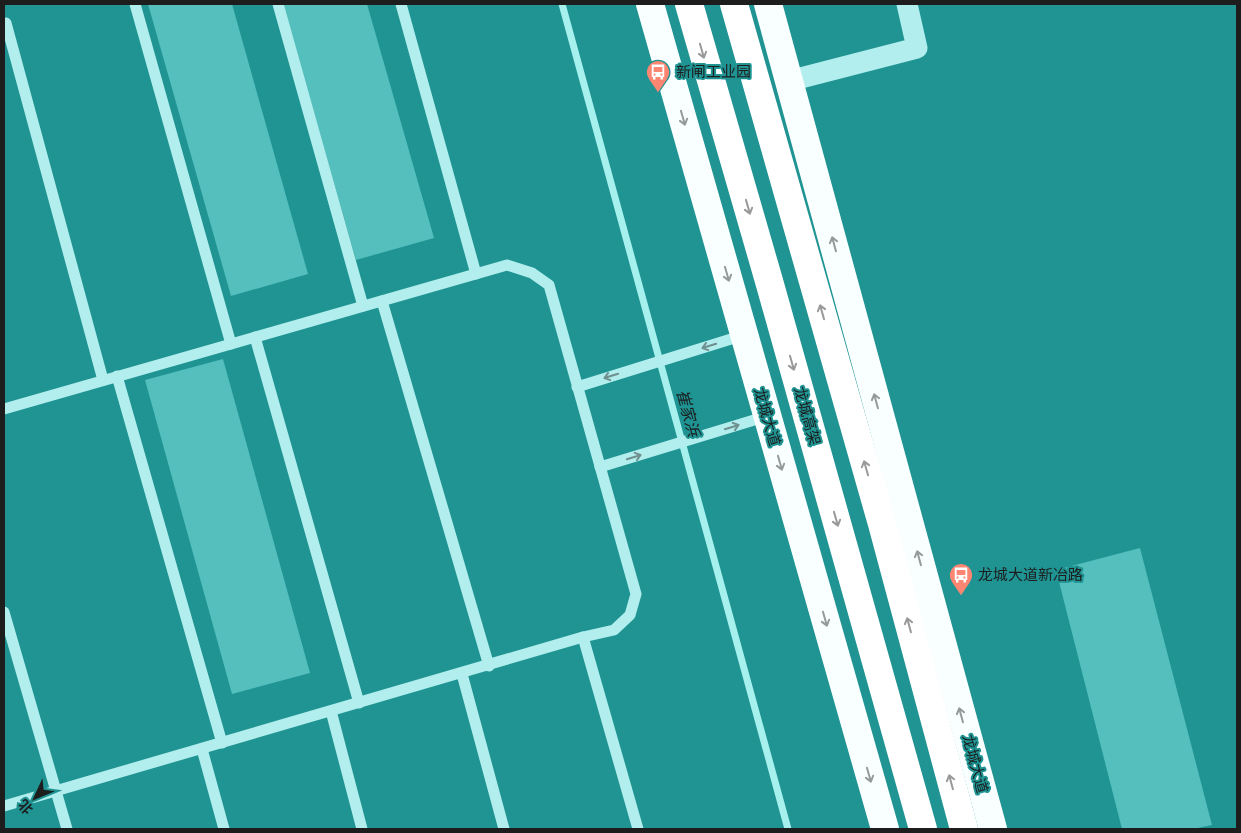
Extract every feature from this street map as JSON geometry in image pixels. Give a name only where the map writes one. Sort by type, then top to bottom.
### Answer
[{"type":"highway","name":"龙城高架","points":[[689,4],[923,829]]},
{"type":"highway","points":[[734,4],[884,534],[964,829]]},
{"type":"highway","points":[[745,4],[772,134]]},
{"type":"main road","name":"龙城大道","points":[[650,4],[884,829]]},
{"type":"main road","name":"龙城大道","points":[[768,4],[993,829]]},
{"type":"main road","points":[[775,4],[789,81]]},
{"type":"street","points":[[789,81],[917,48],[907,4]]},
{"type":"lane","points":[[135,4],[231,344]]},
{"type":"lane","points":[[278,4],[363,306]]},
{"type":"lane","points":[[401,4],[476,274]]},
{"type":"lane","points":[[6,24],[103,380]]},
{"type":"lane","points":[[4,409],[507,265],[532,272],[549,286],[636,594],[630,615],[614,630],[584,637],[4,806]]},
{"type":"lane","points":[[382,301],[489,666]]},
{"type":"lane","points":[[578,387],[744,335]]},
{"type":"lane","points":[[255,337],[359,703]]},
{"type":"lane","points":[[117,376],[222,743]]},
{"type":"lane","points":[[600,467],[767,416]]},
{"type":"lane","points":[[4,612],[68,829]]},
{"type":"lane","points":[[584,637],[638,829]]},
{"type":"lane","points":[[462,674],[504,829]]},
{"type":"lane","points":[[331,712],[362,829]]},
{"type":"lane","points":[[202,749],[224,829]]},
{"type":"building","points":[[148,4],[232,4],[308,274],[231,296]]},
{"type":"building","points":[[283,4],[367,4],[434,238],[356,260]]},
{"type":"building","points":[[223,359],[310,673],[232,694],[145,380]]},
{"type":"building","points":[[1140,548],[1212,825],[1193,829],[1122,829],[1056,570]]},
{"type":"waterway","name":"崔家浜","points":[[562,4],[788,829]]},
{"type":"place","name":"新闸工业园","points":[[658,93]]},
{"type":"place","name":"龙城大道新冶路","points":[[961,596]]}]
